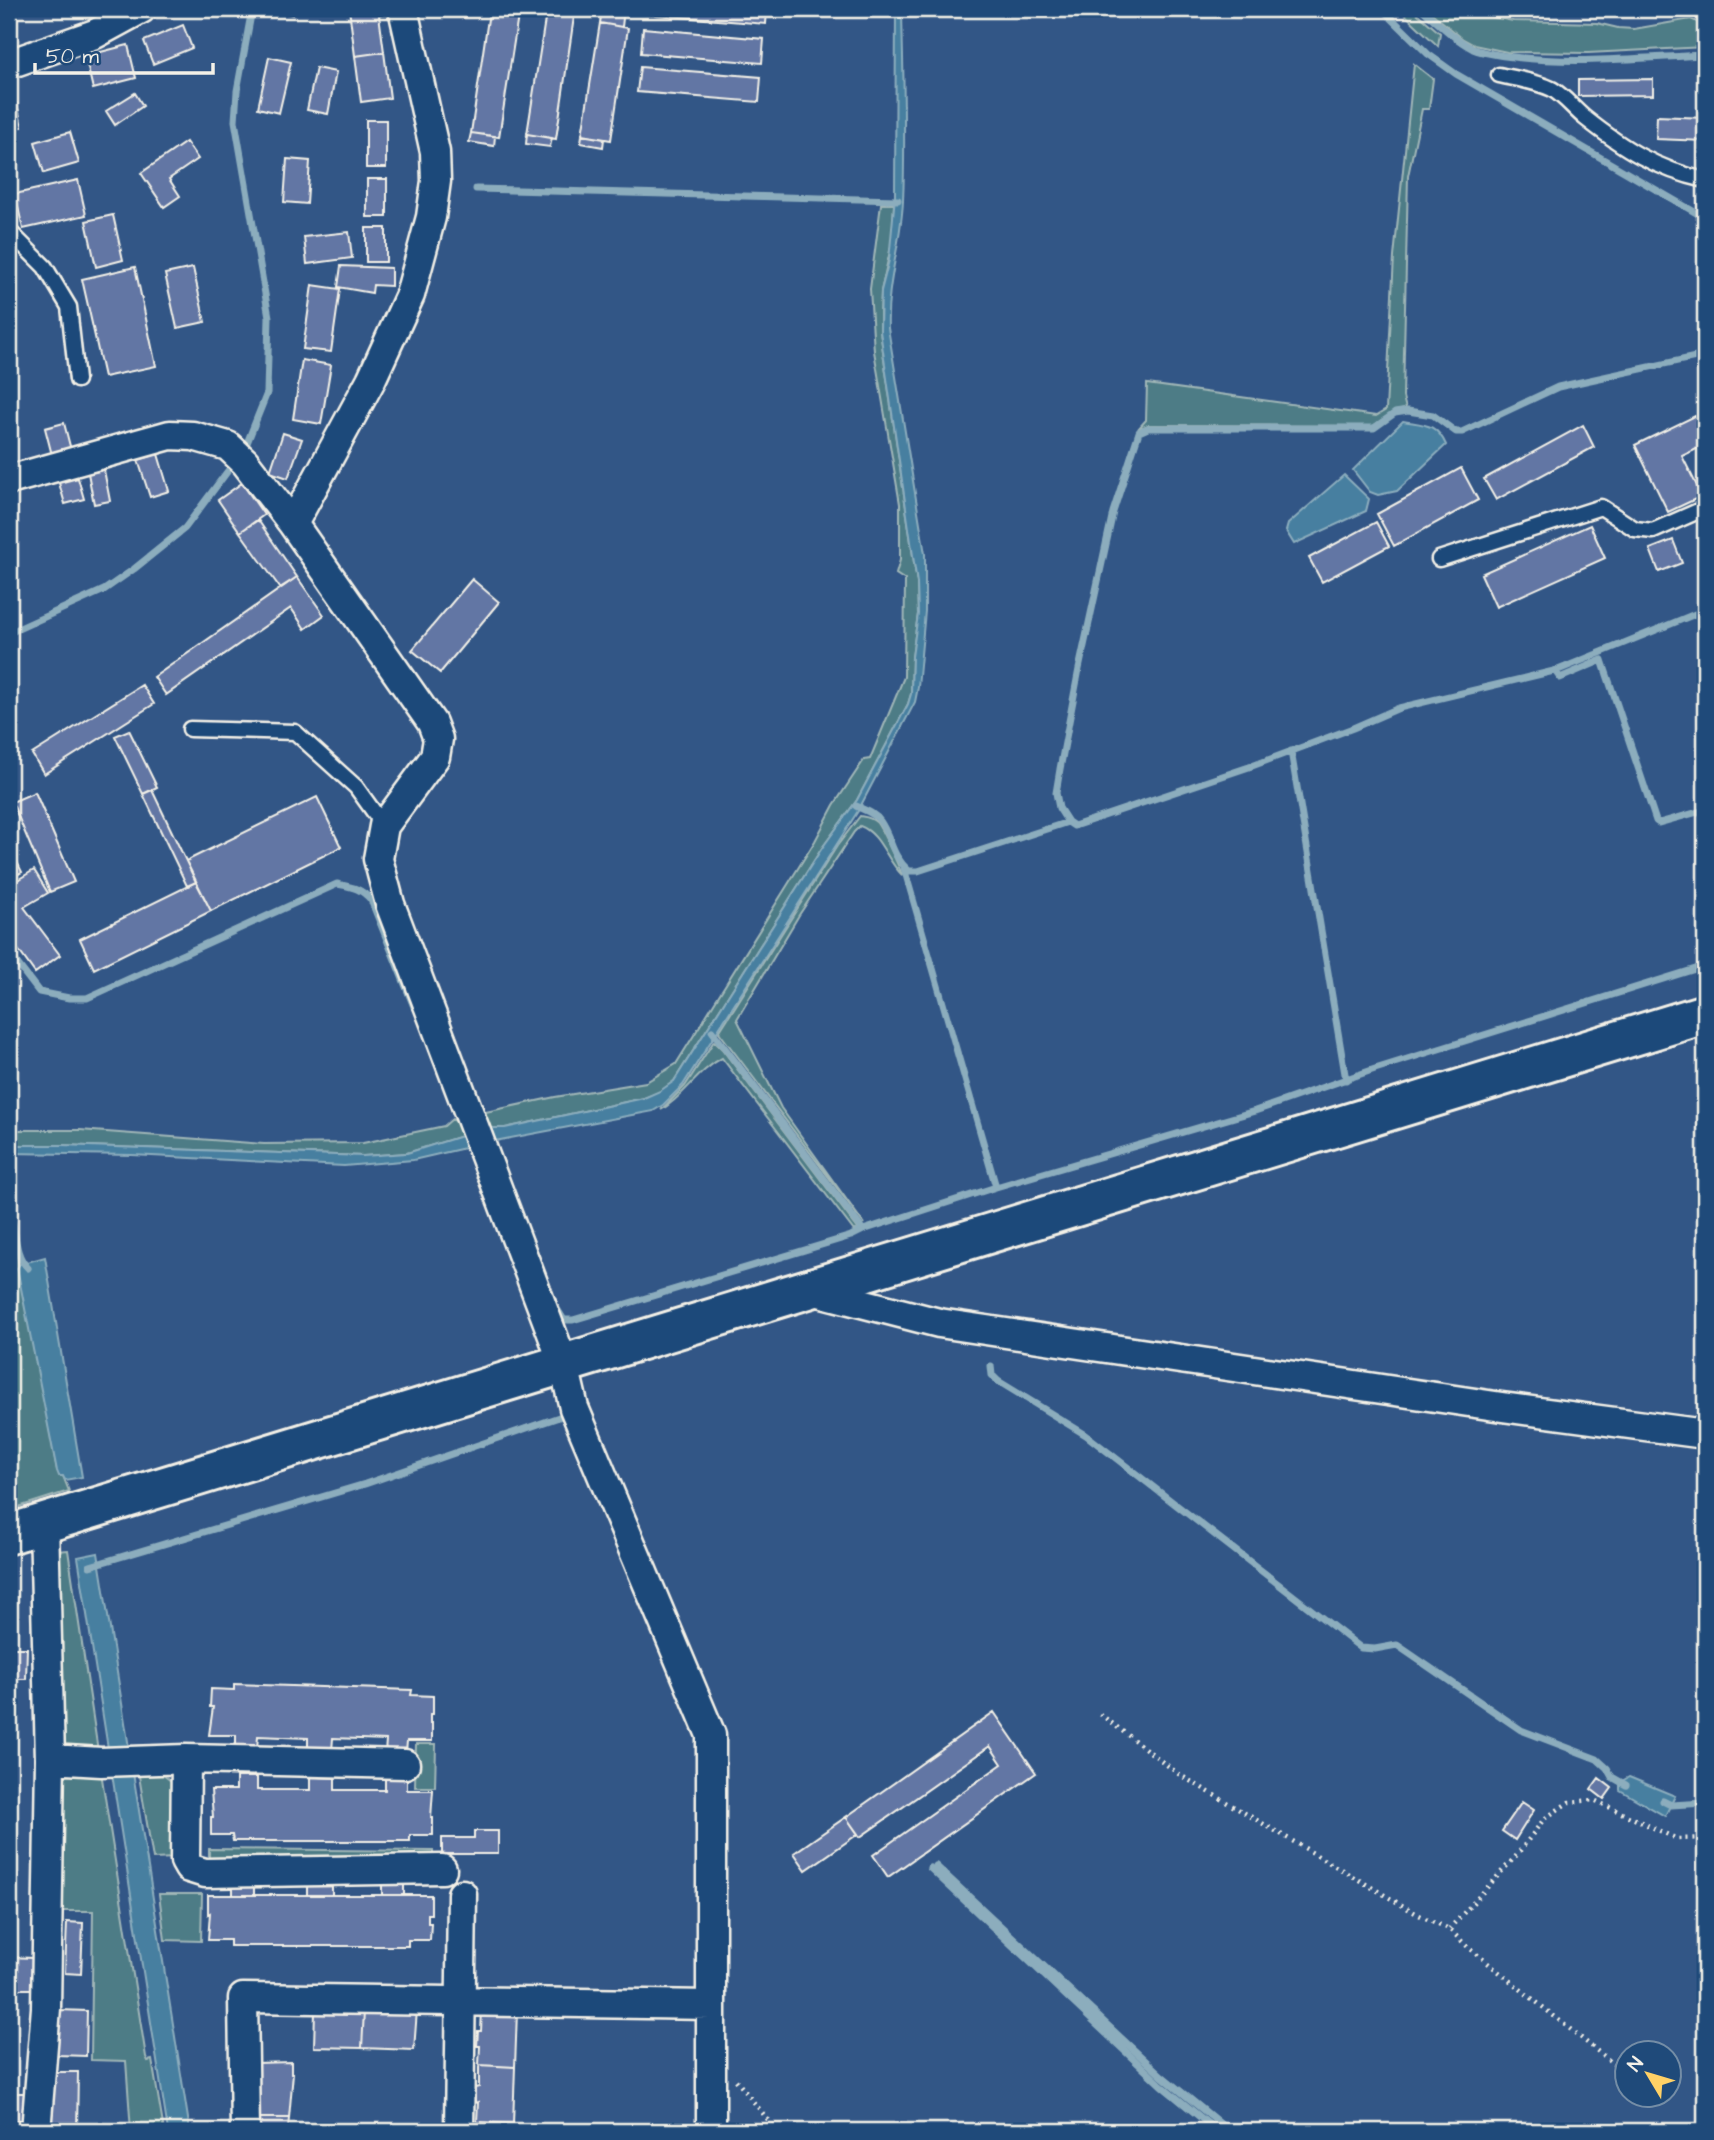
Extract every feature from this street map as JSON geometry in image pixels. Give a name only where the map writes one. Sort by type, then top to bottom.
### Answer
[{"type":"main road","points":[[26,1528],[811,1290],[1705,1014]]},
{"type":"street","points":[[9,64],[94,34],[141,9]]},
{"type":"street","points":[[293,524],[371,380],[405,307],[431,217],[436,181],[435,152],[403,9]]},
{"type":"street","points":[[9,480],[170,435],[193,436],[228,446],[245,462],[293,524],[432,723],[438,739],[435,757],[384,826],[378,859],[390,904],[565,1365],[574,1408],[711,1735],[710,2131]]},
{"type":"street","points":[[811,1290],[939,1323],[1502,1407],[1705,1434]]},
{"type":"street","points":[[26,1528],[50,1759],[46,2008],[36,2131]]},
{"type":"street","points":[[50,1759],[102,1762],[186,1759],[405,1764]]},
{"type":"street","points":[[186,1759],[184,1861],[190,1868],[205,1872],[442,1869]]},
{"type":"street","points":[[459,2131],[462,1894]]},
{"type":"street","points":[[245,2131],[243,1998],[711,2005]]},
{"type":"lane","points":[[1499,75],[1535,82],[1555,91],[1582,116],[1640,157],[1659,166],[1705,180]]},
{"type":"lane","points":[[9,231],[46,267],[69,307],[77,380]]},
{"type":"lane","points":[[1439,559],[1601,507],[1635,530],[1653,531],[1705,508]]},
{"type":"lane","points":[[190,729],[295,733],[356,787],[384,826]]},
{"type":"path","points":[[1100,1714],[1180,1775],[1418,1914],[1449,1929],[1612,2063]]},
{"type":"path","points":[[1449,1929],[1516,1856],[1544,1819],[1569,1802],[1594,1800],[1677,1839],[1705,1838]]},
{"type":"path","points":[[736,2079],[777,2131]]},
{"type":"green space","points":[[1399,9],[1412,9],[1440,33],[1438,46]]},
{"type":"green space","points":[[1427,9],[1473,9],[1513,21],[1597,23],[1634,29],[1691,19],[1705,26],[1705,47],[1588,53],[1507,52],[1474,45]]},
{"type":"green space","points":[[1414,64],[1433,79],[1429,109],[1422,109],[1408,176],[1403,397],[1406,409],[1395,411],[1373,426],[1148,425],[1138,429],[1146,420],[1147,384],[1376,416],[1386,410],[1394,257]]},
{"type":"green space","points":[[881,204],[894,204],[892,242],[881,291],[880,331],[917,583],[918,614],[908,704],[857,800],[822,848],[674,1081],[660,1092],[644,1098],[505,1128],[487,1128],[481,1113],[646,1082],[676,1064],[815,841],[834,805],[864,760],[870,759],[904,677],[905,580],[896,574],[900,560],[900,504],[874,351],[870,289]]},
{"type":"green space","points":[[860,816],[876,822],[902,875],[873,835],[860,826],[799,915],[737,1019],[781,1108],[864,1224],[719,1032],[837,846]]},
{"type":"green space","points":[[714,1041],[858,1229],[854,1231],[722,1058],[661,1110],[685,1086]]},
{"type":"green space","points":[[452,1119],[458,1123],[462,1136],[407,1153],[363,1156],[9,1145],[9,1130],[80,1130],[264,1144],[363,1143],[444,1126]]},
{"type":"green space","points":[[9,1213],[57,1470],[63,1476],[69,1491],[9,1510],[9,1480],[14,1477],[9,1445]]},
{"type":"green space","points":[[68,1550],[98,1751],[63,1749],[57,1551]]},
{"type":"green space","points":[[416,1744],[436,1744],[435,1787],[415,1787]]},
{"type":"green space","points":[[66,1772],[101,1772],[146,2057],[148,2061],[152,2060],[164,2131],[131,2131],[126,2061],[91,2060],[93,1911],[59,1911],[60,1778]]},
{"type":"green space","points":[[163,1775],[175,1784],[175,1858],[153,1859],[139,1776]]},
{"type":"green space","points":[[209,1849],[433,1851],[433,1863],[209,1860]]},
{"type":"green space","points":[[159,1894],[202,1894],[201,1941],[165,1940]]},
{"type":"water","points":[[896,9],[902,9],[904,177],[902,217],[889,296],[888,328],[925,554],[925,611],[918,687],[915,702],[858,811],[683,1085],[653,1111],[495,1141],[413,1160],[344,1166],[132,1155],[9,1153],[9,1145],[61,1145],[363,1156],[407,1153],[487,1128],[505,1128],[644,1098],[674,1081],[822,848],[857,800],[911,694],[912,657],[918,614],[917,583],[880,331],[881,291],[889,260],[895,196]]},
{"type":"water","points":[[1403,421],[1434,429],[1446,445],[1397,491],[1378,495],[1370,492],[1353,470]]},
{"type":"water","points":[[1344,475],[1369,499],[1366,511],[1294,544],[1286,531],[1288,524]]},
{"type":"water","points":[[45,1257],[82,1477],[65,1480],[57,1471],[17,1268],[20,1264]]},
{"type":"water","points":[[98,1553],[190,2131],[168,2131],[78,1557]]},
{"type":"water","points":[[1629,1777],[1675,1796],[1665,1816],[1620,1790],[1620,1782]]},
{"type":"building","points":[[270,9],[295,9],[293,15]]},
{"type":"building","points":[[349,9],[393,9],[393,13],[379,15],[384,52],[355,56]]},
{"type":"building","points":[[490,9],[512,9],[511,15],[489,12]]},
{"type":"building","points":[[547,9],[569,9],[568,16],[546,13]]},
{"type":"building","points":[[602,9],[624,9],[622,27],[600,23]]},
{"type":"building","points":[[645,9],[767,9],[766,24],[644,14]]},
{"type":"building","points":[[489,12],[518,16],[499,137],[471,133]]},
{"type":"building","points":[[546,13],[574,17],[556,139],[527,134]]},
{"type":"building","points":[[600,23],[628,28],[611,140],[582,135]]},
{"type":"building","points":[[183,25],[192,48],[153,64],[144,41]]},
{"type":"building","points":[[643,28],[764,39],[762,63],[641,53]]},
{"type":"building","points":[[128,45],[136,78],[93,89],[85,56]]},
{"type":"building","points":[[384,52],[390,98],[361,102],[355,56]]},
{"type":"building","points":[[269,57],[291,62],[279,113],[258,108]]},
{"type":"building","points":[[640,67],[761,77],[759,102],[637,92]]},
{"type":"building","points":[[316,68],[336,72],[328,114],[307,110]]},
{"type":"building","points":[[1653,79],[1653,95],[1578,96],[1578,80]]},
{"type":"building","points":[[135,93],[143,106],[115,125],[106,111]]},
{"type":"building","points":[[17,103],[22,127],[9,130],[9,105]]},
{"type":"building","points":[[1657,116],[1705,118],[1705,141],[1656,139]]},
{"type":"building","points":[[366,120],[386,120],[386,168],[366,168]]},
{"type":"building","points":[[70,132],[79,163],[44,173],[35,142]]},
{"type":"building","points":[[471,133],[495,136],[494,146],[469,142]]},
{"type":"building","points":[[527,134],[552,138],[550,147],[526,144]]},
{"type":"building","points":[[582,135],[604,139],[603,147],[581,143]]},
{"type":"building","points":[[186,142],[198,159],[169,179],[180,196],[164,207],[141,173]]},
{"type":"building","points":[[287,159],[310,161],[307,204],[284,202]]},
{"type":"building","points":[[367,179],[387,179],[387,217],[367,217]]},
{"type":"building","points":[[78,180],[86,215],[23,229],[15,194]]},
{"type":"building","points":[[113,215],[123,260],[96,267],[86,221]]},
{"type":"building","points":[[366,228],[386,228],[386,262],[366,262]]},
{"type":"building","points":[[349,232],[352,258],[307,264],[304,237]]},
{"type":"building","points":[[341,266],[391,268],[391,286],[373,285],[372,293],[338,287]]},
{"type":"building","points":[[135,267],[156,366],[104,377],[82,279]]},
{"type":"building","points":[[193,268],[205,322],[177,328],[165,274]]},
{"type":"building","points":[[312,285],[340,289],[331,352],[303,349]]},
{"type":"building","points":[[302,360],[331,365],[321,424],[293,419]]},
{"type":"building","points":[[1695,416],[1705,438],[1705,445],[1682,456],[1702,496],[1668,512],[1635,445]]},
{"type":"building","points":[[64,423],[72,454],[53,459],[45,428]]},
{"type":"building","points":[[1583,425],[1594,447],[1496,500],[1484,479]]},
{"type":"building","points":[[283,433],[302,439],[288,478],[270,472]]},
{"type":"building","points":[[158,454],[169,491],[150,497],[138,460]]},
{"type":"building","points":[[1461,468],[1478,500],[1394,546],[1377,514]]},
{"type":"building","points":[[104,470],[110,501],[94,504],[88,473]]},
{"type":"building","points":[[78,478],[84,499],[65,504],[59,483]]},
{"type":"building","points":[[242,483],[264,515],[240,532],[218,500]]},
{"type":"building","points":[[258,520],[297,577],[280,588],[240,532]]},
{"type":"building","points":[[1376,522],[1389,546],[1322,582],[1309,558]]},
{"type":"building","points":[[1590,525],[1605,558],[1496,607],[1481,574]]},
{"type":"building","points":[[1673,540],[1682,563],[1659,572],[1650,549]]},
{"type":"building","points":[[297,577],[324,615],[305,629],[291,608],[166,695],[154,677]]},
{"type":"building","points":[[472,579],[499,602],[440,673],[412,650]]},
{"type":"building","points":[[142,685],[154,704],[44,774],[32,754]]},
{"type":"building","points":[[129,730],[157,787],[143,794],[115,736]]},
{"type":"building","points":[[152,790],[196,882],[187,886],[143,794]]},
{"type":"building","points":[[35,792],[74,882],[50,892],[12,802]]},
{"type":"building","points":[[317,797],[341,847],[211,911],[186,861]]},
{"type":"building","points":[[11,850],[22,872],[9,879],[9,852]]},
{"type":"building","points":[[34,870],[48,893],[24,907],[60,955],[35,973],[9,937],[9,885]]},
{"type":"building","points":[[196,882],[211,911],[94,969],[80,939]]},
{"type":"building","points":[[9,1648],[27,1648],[26,1679],[9,1679]]},
{"type":"building","points":[[234,1684],[412,1690],[411,1695],[433,1696],[433,1714],[430,1714],[432,1741],[407,1741],[406,1753],[385,1753],[386,1740],[333,1738],[332,1751],[308,1750],[308,1738],[258,1736],[257,1749],[236,1748],[236,1735],[209,1735],[213,1707],[210,1707],[211,1689],[234,1690]]},
{"type":"building","points":[[994,1712],[1036,1773],[888,1877],[873,1855],[1002,1764],[990,1746],[860,1837],[846,1817]]},
{"type":"building","points":[[236,1777],[257,1777],[257,1790],[310,1790],[310,1777],[335,1778],[335,1790],[385,1790],[385,1778],[407,1778],[407,1790],[433,1790],[433,1835],[410,1835],[410,1841],[233,1841],[232,1835],[211,1835],[211,1790],[236,1790]]},
{"type":"building","points":[[1599,1778],[1612,1788],[1604,1799],[1591,1789]]},
{"type":"building","points":[[1522,1802],[1534,1810],[1515,1840],[1502,1831]]},
{"type":"building","points":[[846,1817],[858,1834],[806,1870],[794,1853]]},
{"type":"building","points":[[474,1831],[498,1831],[498,1854],[442,1854],[442,1838],[474,1838]]},
{"type":"building","points":[[233,1882],[254,1882],[254,1895],[307,1895],[307,1882],[332,1882],[332,1895],[382,1895],[382,1882],[404,1882],[404,1895],[431,1895],[431,1914],[428,1914],[428,1923],[431,1923],[430,1940],[408,1940],[408,1946],[230,1946],[230,1940],[208,1940],[208,1895],[233,1895]]},
{"type":"building","points":[[208,1895],[431,1895],[431,1914],[428,1914],[428,1923],[431,1923],[430,1940],[408,1940],[408,1946],[230,1946],[230,1940],[208,1940]]},
{"type":"building","points":[[67,1922],[83,1923],[81,1974],[65,1973]]},
{"type":"building","points":[[9,1957],[33,1958],[33,1989],[9,1989]]},
{"type":"building","points":[[59,2010],[87,2011],[86,2056],[57,2055]]},
{"type":"building","points":[[417,2010],[414,2050],[362,2048],[364,2011]]},
{"type":"building","points":[[482,2010],[517,2011],[515,2067],[479,2065],[480,2046],[477,2046]]},
{"type":"building","points":[[315,2011],[364,2011],[362,2048],[314,2047]]},
{"type":"building","points":[[291,2062],[293,2073],[289,2118],[254,2118],[256,2063]]},
{"type":"building","points":[[479,2065],[515,2067],[513,2124],[477,2122],[478,2102],[475,2103],[475,2088],[479,2087]]},
{"type":"building","points":[[52,2072],[78,2072],[77,2131],[51,2131]]},
{"type":"building","points":[[9,2093],[31,2093],[30,2120],[9,2120]]},
{"type":"building","points":[[254,2118],[289,2118],[288,2129],[291,2131],[250,2131]]},
{"type":"building","points":[[477,2122],[513,2124],[513,2131],[477,2131]]},
{"type":"waterway","points":[[245,448],[267,393],[269,317],[235,121],[237,91],[252,9]]},
{"type":"waterway","points":[[1382,9],[1428,54],[1456,74],[1705,218]]},
{"type":"waterway","points":[[1422,9],[1453,36],[1473,49],[1505,56],[1579,60],[1705,55]]},
{"type":"waterway","points":[[476,189],[898,200]]},
{"type":"waterway","points":[[1068,822],[1059,808],[1056,793],[1060,769],[1113,512],[1139,432],[1148,428],[1374,428],[1395,413],[1408,411],[1433,415],[1456,432],[1462,432],[1558,387],[1705,355]]},
{"type":"waterway","points":[[9,633],[104,590],[134,569],[185,528],[233,464]]},
{"type":"waterway","points":[[856,806],[878,818],[903,865],[909,871],[918,871],[1068,822],[1074,826],[1252,766],[1399,708],[1558,670],[1705,610]]},
{"type":"waterway","points":[[1555,671],[1560,678],[1602,660],[1656,821],[1659,823],[1705,810]]},
{"type":"waterway","points":[[1291,751],[1346,1080]]},
{"type":"waterway","points":[[904,868],[996,1187]]},
{"type":"waterway","points":[[9,953],[39,992],[69,998],[87,998],[337,884],[360,890],[371,900],[414,1007]]},
{"type":"waterway","points":[[556,1307],[564,1320],[573,1320],[851,1236],[996,1187],[1255,1111],[1375,1069],[1705,966]]},
{"type":"waterway","points":[[712,1031],[863,1230]]},
{"type":"waterway","points":[[9,1207],[19,1255],[28,1268]]},
{"type":"waterway","points":[[991,1366],[992,1375],[998,1381],[1086,1435],[1361,1648],[1375,1649],[1397,1645],[1521,1730],[1597,1759],[1612,1777],[1626,1785]]},
{"type":"waterway","points":[[90,1566],[365,1484],[559,1417]]},
{"type":"waterway","points":[[1663,1801],[1671,1805],[1705,1803]]},
{"type":"waterway","points":[[936,1866],[1162,2076],[1229,2131]]},
{"type":"waterway","points":[[930,1868],[1161,2085],[1217,2131]]}]
